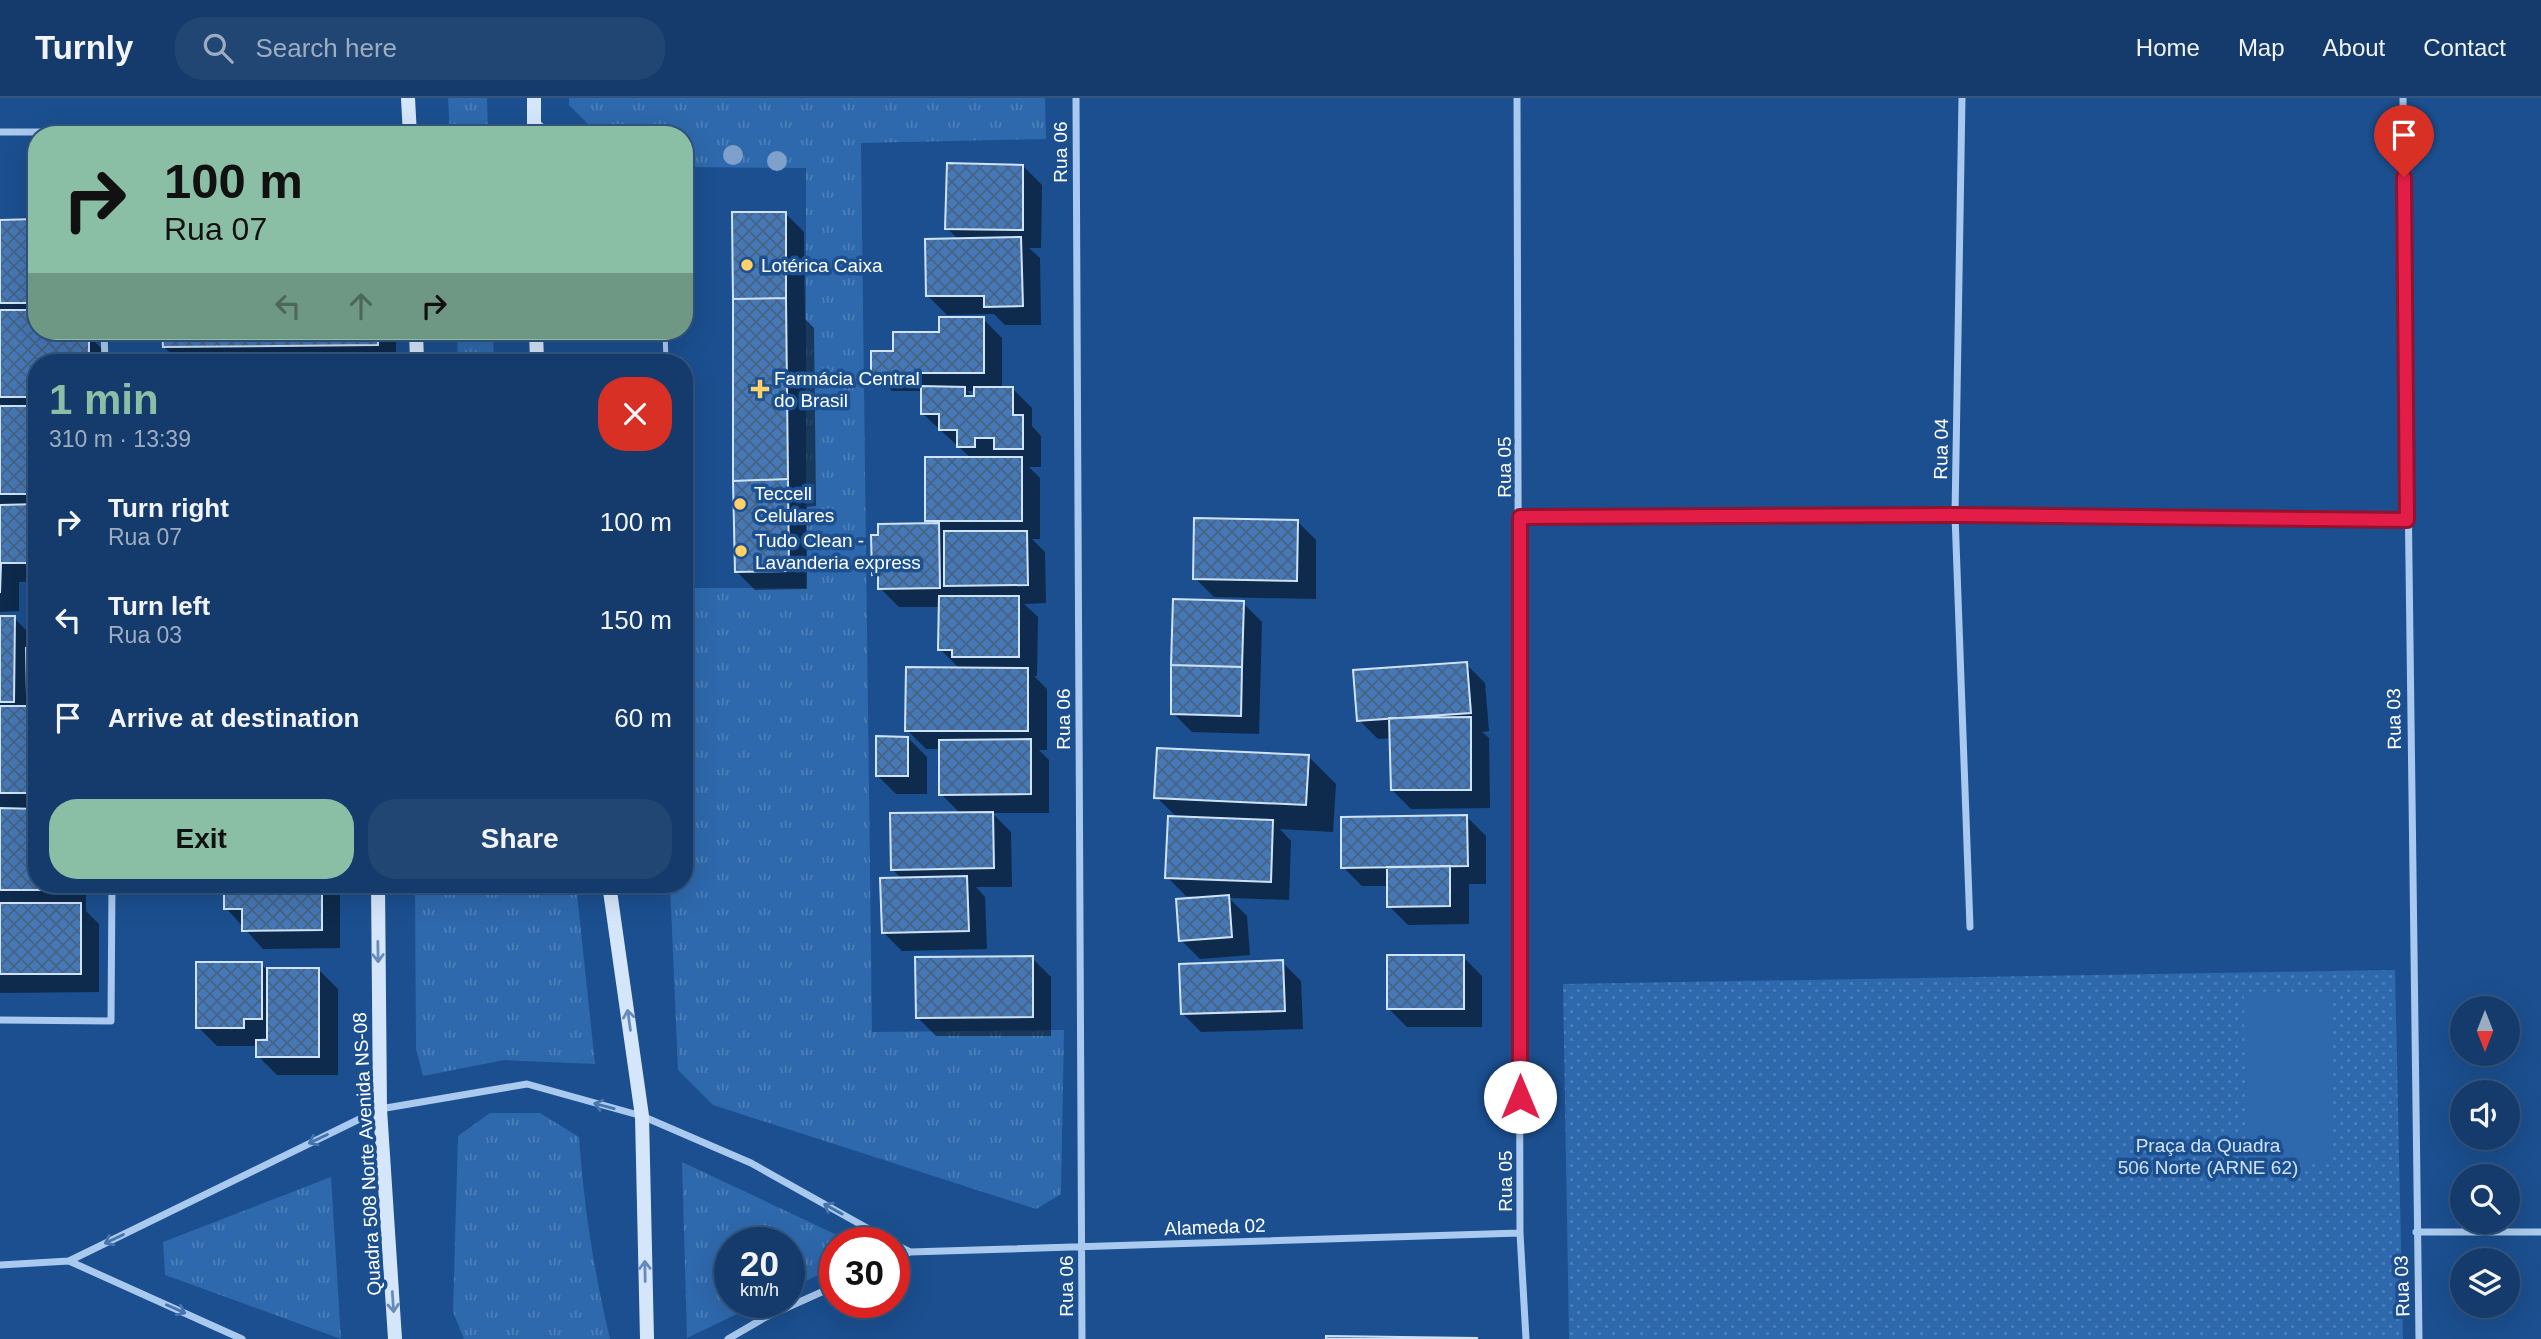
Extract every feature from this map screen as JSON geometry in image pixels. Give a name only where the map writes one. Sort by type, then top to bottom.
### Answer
[{"type":"street","points":[[408,98],[410,126]]},
{"type":"street","points":[[534,98],[534,126]]},
{"type":"street","name":"Rua 06","points":[[1076,98],[1082,1339]]},
{"type":"street","name":"Rua 05","points":[[1517,98],[1520,1233],[1526,1339]]},
{"type":"street","name":"Rua 04","points":[[1962,98],[1955,515],[1970,927]]},
{"type":"street","name":"Rua 03","points":[[2403,98],[2416,1232],[2420,1339]]},
{"type":"street","points":[[0,132],[28,133]]},
{"type":"street","points":[[1520,517],[1955,515],[2407,520]]},
{"type":"street","points":[[0,1020],[111,1021],[112,893]]},
{"type":"street","name":"Quadra 508 Norte Avenida NS-08","points":[[377,893],[380,1109],[395,1339]]},
{"type":"street","points":[[610,893],[642,1116],[646,1339]]},
{"type":"street","points":[[0,1265],[69,1261],[380,1109],[527,1084],[642,1116],[751,1163],[865,1227]]},
{"type":"street","points":[[2416,1232],[2541,1232]]},
{"type":"street","name":"Alameda 02","points":[[910,1252],[1520,1233]]},
{"type":"street","points":[[69,1261],[242,1339]]},
{"type":"street","points":[[728,1339],[766,1317],[819,1293]]},
{"type":"lane","points":[[534,118],[542,126]]},
{"type":"green space","points":[[448,98],[487,98],[488,126],[450,126]]},
{"type":"green space","points":[[569,98],[1045,98],[1046,139],[861,143],[872,1032],[1064,1030],[1061,1194],[1036,1209],[713,1105],[678,1070],[670,893],[693,893],[693,588],[806,588],[806,168],[693,167],[693,126],[590,126],[569,105]]},
{"type":"green space","points":[[457,340],[493,340],[494,354],[458,354]]},
{"type":"green space","points":[[415,893],[577,893],[595,1064],[504,1060],[423,1076],[416,1049]]},
{"type":"green space","name":"Praça da Quadra 506 Norte (ARNE 62)","points":[[2395,970],[2403,1339],[1569,1339],[1563,984]]},
{"type":"green space","points":[[2330,994],[2333,1163],[2246,1164],[2244,996]]},
{"type":"green space","points":[[490,1113],[540,1113],[579,1137],[590,1239],[610,1339],[464,1339],[453,1312],[458,1136]]},
{"type":"green space","points":[[682,1162],[820,1227],[819,1275],[805,1281],[805,1227],[714,1227],[714,1318],[729,1318],[687,1338]]},
{"type":"green space","points":[[331,1177],[341,1339],[165,1275],[163,1242]]},
{"type":"building","points":[[947,163],[1023,165],[1023,230],[945,229]]},
{"type":"building","points":[[732,212],[786,212],[786,298],[733,299]]},
{"type":"building","points":[[28,219],[28,303],[0,303],[0,220]]},
{"type":"building","points":[[1021,237],[1023,306],[984,307],[984,296],[926,296],[925,239]]},
{"type":"building","name":"Farmácia Central do Brasil","points":[[786,298],[788,479],[733,481],[733,299]]},
{"type":"building","points":[[0,310],[28,310],[28,340],[89,340],[89,354],[28,354],[28,397],[0,397]]},
{"type":"building","points":[[939,317],[984,317],[984,373],[871,373],[871,351],[893,351],[893,332],[939,332]]},
{"type":"building","points":[[163,340],[378,340],[378,345],[163,347]]},
{"type":"building","points":[[921,386],[965,387],[965,396],[974,396],[974,387],[1013,387],[1013,415],[1023,415],[1023,449],[994,449],[994,438],[975,438],[975,447],[957,447],[957,430],[939,430],[939,414],[921,414]]},
{"type":"building","points":[[0,406],[28,406],[28,494],[0,494]]},
{"type":"building","points":[[925,457],[1022,457],[1022,521],[925,521]]},
{"type":"building","points":[[788,479],[789,571],[735,572],[733,481]]},
{"type":"building","points":[[28,504],[28,563],[1,563],[0,593],[0,505]]},
{"type":"building","points":[[1194,518],[1298,520],[1297,581],[1193,579]]},
{"type":"building","points":[[939,523],[940,588],[878,589],[878,574],[872,575],[871,535],[878,535],[878,524]]},
{"type":"building","points":[[944,531],[1027,531],[1028,585],[944,586]]},
{"type":"building","points":[[939,596],[1019,596],[1019,657],[952,657],[952,650],[938,650]]},
{"type":"building","points":[[1173,599],[1244,601],[1242,667],[1171,665]]},
{"type":"building","points":[[0,616],[15,616],[14,702],[0,702]]},
{"type":"building","points":[[26,648],[28,648],[28,694]]},
{"type":"building","points":[[1467,662],[1471,713],[1357,721],[1353,670]]},
{"type":"building","points":[[1171,665],[1242,667],[1241,716],[1171,714]]},
{"type":"building","points":[[906,667],[1028,668],[1028,731],[905,731]]},
{"type":"building","points":[[0,706],[28,706],[28,793],[0,793]]},
{"type":"building","points":[[1471,717],[1471,790],[1391,790],[1389,718]]},
{"type":"building","points":[[876,736],[908,737],[908,776],[876,776]]},
{"type":"building","points":[[1031,739],[1031,794],[939,795],[939,740]]},
{"type":"building","points":[[1157,748],[1309,755],[1306,805],[1154,798]]},
{"type":"building","points":[[0,808],[28,809],[28,890],[0,890]]},
{"type":"building","points":[[993,812],[994,868],[891,870],[890,813]]},
{"type":"building","points":[[1467,815],[1468,866],[1341,868],[1341,817]]},
{"type":"building","points":[[1168,816],[1273,820],[1271,882],[1165,878]]},
{"type":"building","points":[[1450,866],[1450,906],[1387,907],[1387,867]]},
{"type":"building","points":[[967,876],[969,931],[882,933],[880,878]]},
{"type":"building","points":[[224,893],[322,893],[322,930],[242,931],[242,909],[224,909]]},
{"type":"building","points":[[1229,895],[1232,937],[1179,941],[1176,899]]},
{"type":"building","points":[[0,903],[81,903],[81,974],[0,974]]},
{"type":"building","points":[[1387,955],[1464,955],[1464,1009],[1387,1009]]},
{"type":"building","points":[[1033,956],[1033,1017],[916,1018],[915,957]]},
{"type":"building","points":[[1283,960],[1285,1011],[1181,1014],[1179,964]]},
{"type":"building","points":[[196,962],[262,962],[262,1019],[244,1019],[244,1028],[196,1028]]},
{"type":"building","points":[[267,968],[319,968],[319,1057],[256,1057],[256,1040],[267,1040]]},
{"type":"building","points":[[1326,1336],[1477,1338],[1477,1339],[1326,1339]]},
{"type":"place","name":"Lotérica Caixa","points":[[747,265]]},
{"type":"place","name":"Farmácia Central do Brasil","points":[[760,389]]},
{"type":"place","name":"Teccell Celulares","points":[[740,504]]},
{"type":"place","name":"Tudo Clean - Lavanderia express","points":[[741,551]]},
{"type":"route","points":[[1520,1097],[1520,517],[1955,515],[2407,520],[2404,177]]}]
